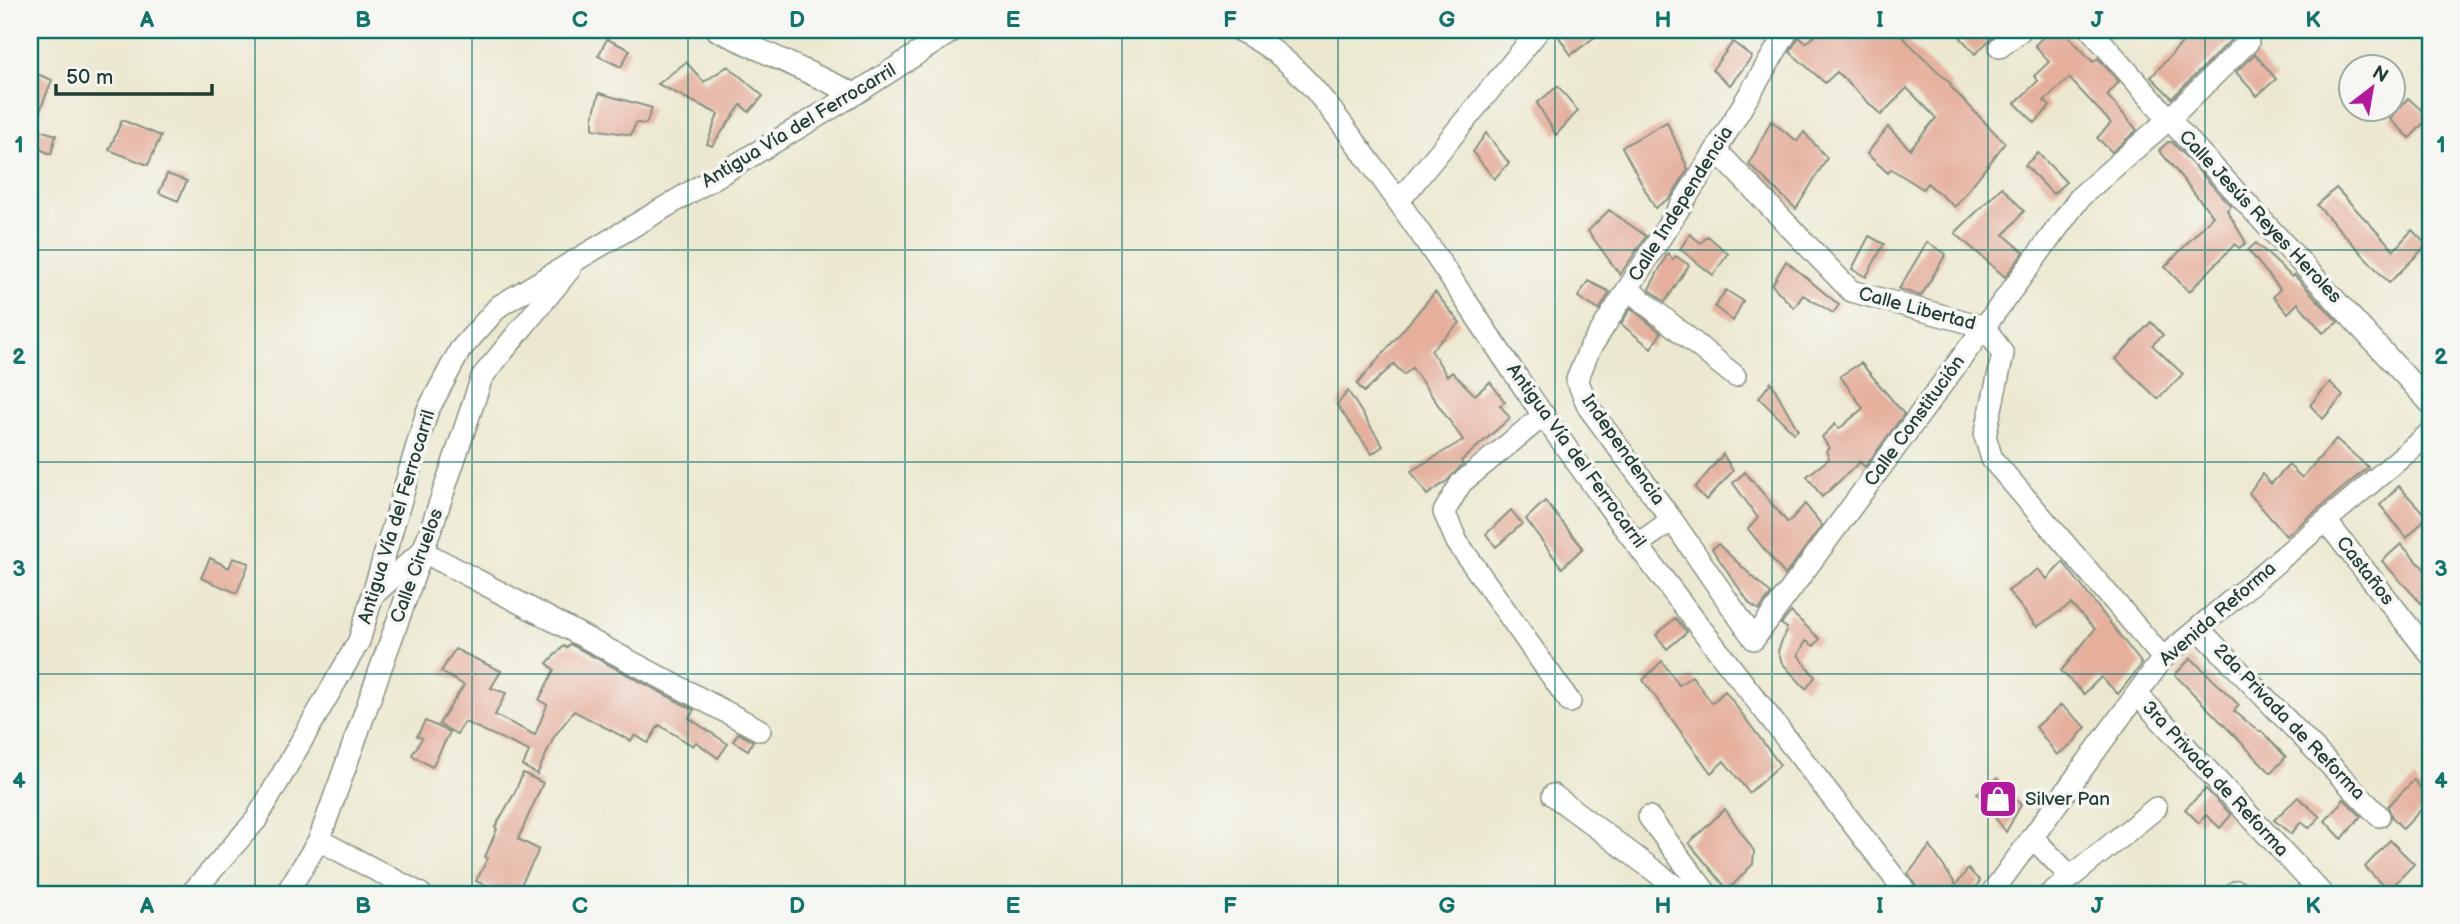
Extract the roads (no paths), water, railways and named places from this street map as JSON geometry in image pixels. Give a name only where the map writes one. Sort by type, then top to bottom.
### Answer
[{"type":"street","points":[[717,30],[855,94]]},
{"type":"street","name":"Antigua Vía del Ferrocarril","points":[[191,894],[256,820],[359,641],[427,412],[460,351],[499,306],[855,94],[954,30]]},
{"type":"street","name":"Antigua Vía del Ferrocarril","points":[[1238,30],[1258,39],[1311,83],[1399,201],[1544,415],[1638,544],[1907,894]]},
{"type":"street","points":[[1399,201],[1539,30]]},
{"type":"street","name":"Calle Independencia","points":[[1577,380],[1589,351],[1788,30]]},
{"type":"street","points":[[2000,47],[2021,30]]},
{"type":"street","name":"Calle Jesús Reyes Heroles","points":[[2091,30],[2169,119],[2430,403]]},
{"type":"street","name":"Calle Constitución","points":[[1672,520],[1754,639],[2081,196],[2169,119],[2248,42]]},
{"type":"street","name":"Calle Libertad","points":[[1716,150],[1851,291],[1984,327],[2003,355],[1985,436],[1992,459],[2163,658]]},
{"type":"street","name":"Calle Ciruelos","points":[[286,894],[319,839],[482,377],[580,257]]},
{"type":"street","points":[[1628,289],[1735,376]]},
{"type":"street","name":"Independencia","points":[[1577,380],[1589,408],[1672,520],[1638,544]]},
{"type":"street","points":[[1544,415],[1461,483],[1444,512],[1457,542],[1570,702]]},
{"type":"street","name":"Avenida Reforma","points":[[1991,894],[2163,658],[2430,433]]},
{"type":"street","name":"Castaños","points":[[2326,521],[2430,654]]},
{"type":"street","points":[[372,596],[422,551],[760,730]]},
{"type":"street","name":"2da Privada de Reforma","points":[[2199,629],[2379,816]]},
{"type":"street","name":"3ra Privada de Reforma","points":[[2137,694],[2322,894]]},
{"type":"street","points":[[1552,794],[1689,894]]},
{"type":"street","points":[[2050,894],[2156,808]]},
{"type":"street","points":[[1649,817],[1707,894]]},
{"type":"street","points":[[2032,837],[2071,877]]},
{"type":"street","points":[[319,839],[421,894]]},
{"type":"place","name":"Silver Pan","points":[[1998,799]]}]
